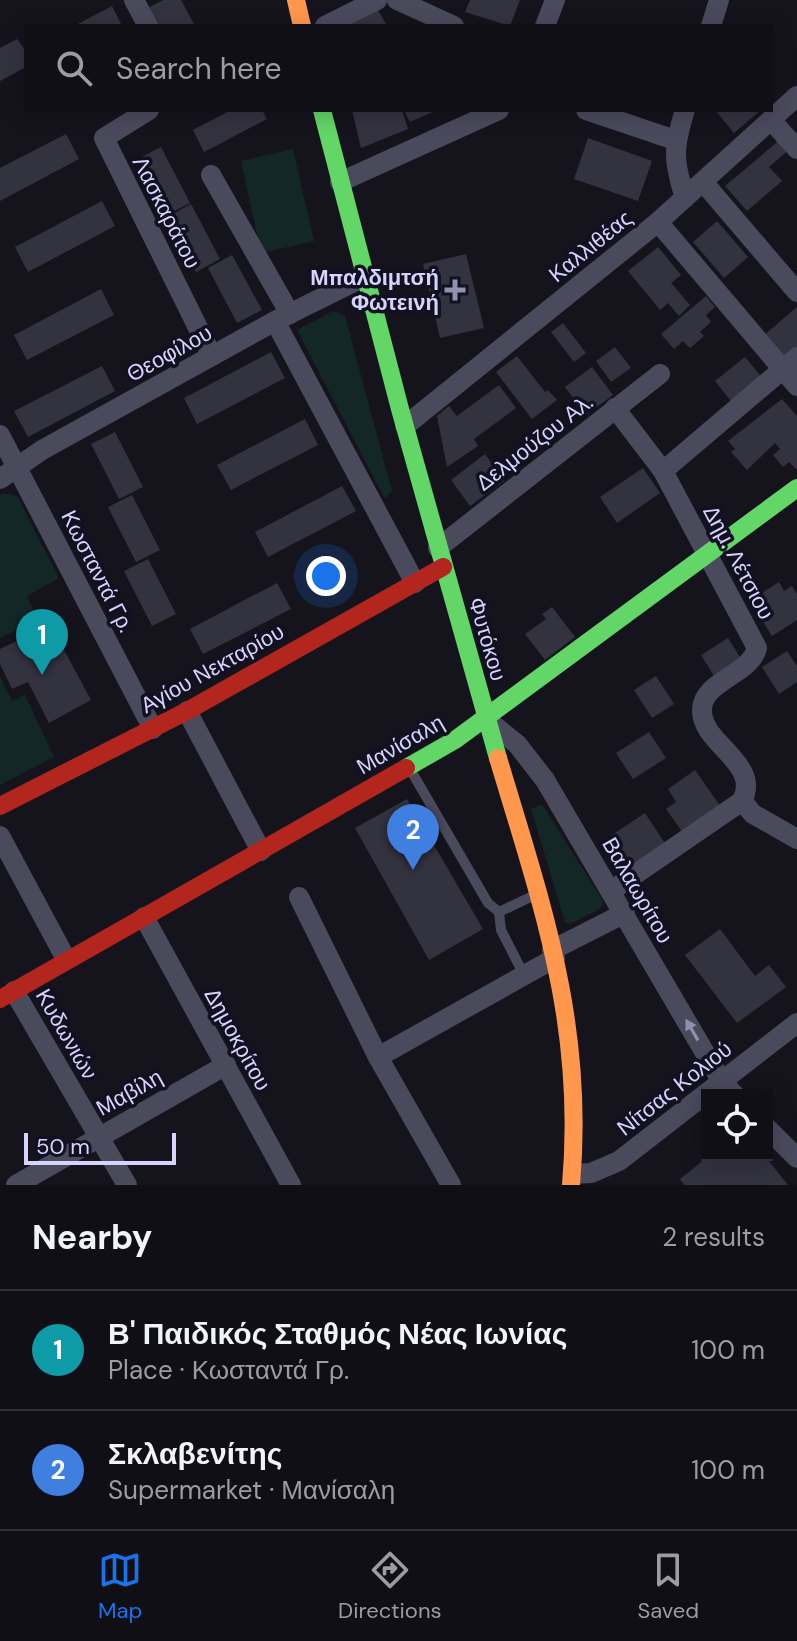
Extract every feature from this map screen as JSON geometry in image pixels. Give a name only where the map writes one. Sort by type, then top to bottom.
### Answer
[{"type":"street","points":[[134,0],[147,24]]},
{"type":"street","points":[[296,0],[302,24]]},
{"type":"street","points":[[329,24],[377,0]]},
{"type":"street","points":[[397,0],[450,24]]},
{"type":"street","points":[[546,24],[555,0]]},
{"type":"street","points":[[712,24],[719,0]]},
{"type":"street","name":"Καλλιθέας","points":[[405,426],[658,222],[797,96]]},
{"type":"street","name":"Λασκαράτου","points":[[146,112],[104,138],[212,356]]},
{"type":"street","name":"Φυτόκου","points":[[322,112],[441,558],[553,954],[570,1046],[572,1179]]},
{"type":"street","points":[[340,182],[495,112]]},
{"type":"street","points":[[592,112],[675,140]]},
{"type":"street","points":[[684,112],[675,140],[674,161],[685,198]]},
{"type":"street","points":[[771,120],[797,149]]},
{"type":"street","points":[[211,175],[415,583]]},
{"type":"street","points":[[704,183],[797,292]]},
{"type":"street","points":[[658,222],[790,364],[797,386]]},
{"type":"street","name":"Θεοφίλου","points":[[8,473],[212,356],[366,276]]},
{"type":"street","points":[[663,471],[790,364]]},
{"type":"street","name":"Δελμούζου Αλ.","points":[[441,558],[615,408],[660,374]]},
{"type":"street","name":"Δημ. Λέτσιου","points":[[615,408],[663,471],[757,648],[753,659],[708,695],[702,706],[703,719],[744,774],[746,788],[742,801]]},
{"type":"street","name":"Κωσταντά Γρ.","points":[[0,435],[8,473],[153,729]]},
{"type":"street","name":"Μανίσαλη","points":[[7,995],[409,767],[486,719],[797,488]]},
{"type":"street","name":"Αγίου Νεκταρίου","points":[[0,806],[187,711],[415,583],[441,558]]},
{"type":"street","points":[[187,711],[261,851]]},
{"type":"street","name":"Βαλαωρίτου","points":[[486,719],[517,744],[625,913],[728,1088]]},
{"type":"street","points":[[611,891],[742,801],[753,814],[797,839]]},
{"type":"street","points":[[0,836],[66,959]]},
{"type":"street","points":[[299,897],[378,1057],[451,1185]]},
{"type":"street","points":[[378,1057],[524,975],[553,954],[625,913]]},
{"type":"street","name":"Δημοκρίτου","points":[[144,917],[291,1185]]},
{"type":"street","name":"Κυδωνιών","points":[[7,995],[99,1136],[127,1185]]},
{"type":"street","name":"Νίτσας Κολιού","points":[[572,1179],[619,1161],[728,1088],[797,1023]]},
{"type":"street","name":"Μαβίλη","points":[[16,1185],[226,1065]]},
{"type":"street","points":[[773,1134],[797,1158]]},
{"type":"lane","points":[[409,767],[462,862],[488,903],[499,912],[501,930],[524,975]]},
{"type":"lane","points":[[499,912],[538,894]]},
{"type":"green space","points":[[293,149],[314,241],[261,253],[241,161]]},
{"type":"green space","points":[[333,311],[345,316],[392,491],[385,499],[297,330]]},
{"type":"green space","points":[[0,495],[17,496],[59,578],[27,596],[38,619],[0,638]]},
{"type":"green space","points":[[0,677],[12,701],[25,695],[54,757],[0,785]]},
{"type":"green space","points":[[542,804],[603,901],[600,909],[570,924],[565,922],[531,809]]},
{"type":"building","points":[[163,0],[181,0],[194,24],[156,24],[148,8]]},
{"type":"building","points":[[470,0],[520,0],[511,24],[465,12]]},
{"type":"building","points":[[112,6],[121,24],[78,24]]},
{"type":"building","points":[[378,10],[386,24],[351,24]]},
{"type":"building","points":[[17,39],[24,48],[24,68],[0,81],[0,48]]},
{"type":"building","points":[[227,112],[263,112],[267,119],[204,152],[193,130]]},
{"type":"building","points":[[352,112],[403,112],[408,129],[361,148]]},
{"type":"building","points":[[405,112],[432,112],[410,122]]},
{"type":"building","points":[[717,112],[759,112],[734,133]]},
{"type":"building","points":[[66,134],[79,159],[0,201],[0,168]]},
{"type":"building","points":[[588,138],[652,161],[638,201],[574,179]]},
{"type":"building","points":[[782,138],[791,148],[769,167],[782,181],[747,211],[725,186]]},
{"type":"building","points":[[161,147],[190,203],[166,215],[136,160]]},
{"type":"building","points":[[102,201],[115,226],[28,272],[15,247]]},
{"type":"building","points":[[191,204],[220,259],[196,272],[167,217]]},
{"type":"building","points":[[717,221],[748,257],[724,278],[693,242]]},
{"type":"building","points":[[658,247],[681,275],[671,283],[690,305],[679,316],[668,303],[660,310],[628,271]]},
{"type":"building","points":[[466,254],[484,328],[440,338],[423,264]]},
{"type":"building","points":[[232,255],[262,310],[237,323],[208,268]]},
{"type":"building","points":[[101,289],[114,315],[27,360],[14,335]]},
{"type":"building","points":[[706,296],[715,307],[706,315],[711,322],[700,332],[704,336],[690,348],[683,341],[674,349],[661,334]]},
{"type":"building","points":[[797,307],[797,351],[785,361],[763,336]]},
{"type":"building","points":[[563,323],[586,353],[574,362],[551,332]]},
{"type":"building","points":[[615,347],[631,368],[611,382],[596,361]]},
{"type":"building","points":[[271,352],[285,378],[197,424],[184,398]]},
{"type":"building","points":[[517,356],[545,392],[548,390],[557,400],[532,419],[496,372]]},
{"type":"building","points":[[745,357],[764,380],[734,405],[715,381]]},
{"type":"building","points":[[102,366],[115,391],[28,437],[14,411]]},
{"type":"building","points":[[592,367],[613,395],[586,415],[565,387]]},
{"type":"building","points":[[499,385],[516,408],[474,439],[478,446],[447,467],[437,416],[449,406],[457,416]]},
{"type":"building","points":[[782,399],[797,416],[797,470],[789,462],[783,467],[773,455],[780,449],[775,443],[747,470],[731,452],[735,449],[728,441]]},
{"type":"building","points":[[305,419],[318,445],[231,490],[217,465]]},
{"type":"building","points":[[115,432],[143,487],[119,499],[91,444]]},
{"type":"building","points":[[485,454],[504,481],[470,506],[451,480]]},
{"type":"building","points":[[643,468],[660,493],[617,523],[600,497]]},
{"type":"building","points":[[342,486],[356,511],[268,557],[255,532]]},
{"type":"building","points":[[132,495],[160,550],[136,562],[108,507]]},
{"type":"building","points":[[148,559],[176,614],[152,626],[124,571]]},
{"type":"building","points":[[779,582],[784,591],[792,586],[797,594],[797,620],[772,636],[755,609],[762,605],[757,596]]},
{"type":"building","points":[[277,583],[291,609],[203,654],[190,629]]},
{"type":"building","points":[[552,607],[575,637],[545,660],[525,634],[546,619],[542,614]]},
{"type":"building","points":[[44,628],[57,651],[63,648],[91,700],[49,723],[28,682],[12,689],[0,664],[0,649]]},
{"type":"building","points":[[728,638],[743,662],[716,679],[701,655]]},
{"type":"building","points":[[787,651],[797,666],[797,682],[779,694],[762,667]]},
{"type":"building","points":[[656,676],[674,704],[652,718],[634,690]]},
{"type":"building","points":[[649,732],[666,758],[633,779],[616,753]]},
{"type":"building","points":[[695,770],[721,807],[683,833],[666,809],[676,802],[668,789]]},
{"type":"building","points":[[407,799],[483,929],[429,960],[355,828]]},
{"type":"building","points":[[645,813],[666,845],[627,872],[606,839]]},
{"type":"building","points":[[720,929],[755,976],[769,965],[786,987],[737,1023],[685,955]]},
{"type":"building","points":[[702,1161],[769,1161],[788,1185],[684,1185],[680,1179]]},
{"type":"traffic: fast","points":[[323,112],[400,409],[498,758]]},
{"type":"traffic: fast","points":[[406,768],[455,740],[797,488]]},
{"type":"traffic: slow","points":[[296,0],[302,24]]},
{"type":"traffic: slow","points":[[498,758],[545,917],[566,1020],[574,1127],[571,1185]]},
{"type":"traffic: jam","points":[[0,806],[187,711],[443,567]]},
{"type":"traffic: jam","points":[[0,999],[406,768]]},
{"type":"place","name":"Μπαλδιμτσή Φωτεινή","points":[[455,290]]},
{"type":"place","name":"Β' Παιδικός Σταθμός Νέας Ιωνίας","points":[[42,675]]},
{"type":"place","name":"Σκλαβενίτης","points":[[413,870]]}]
